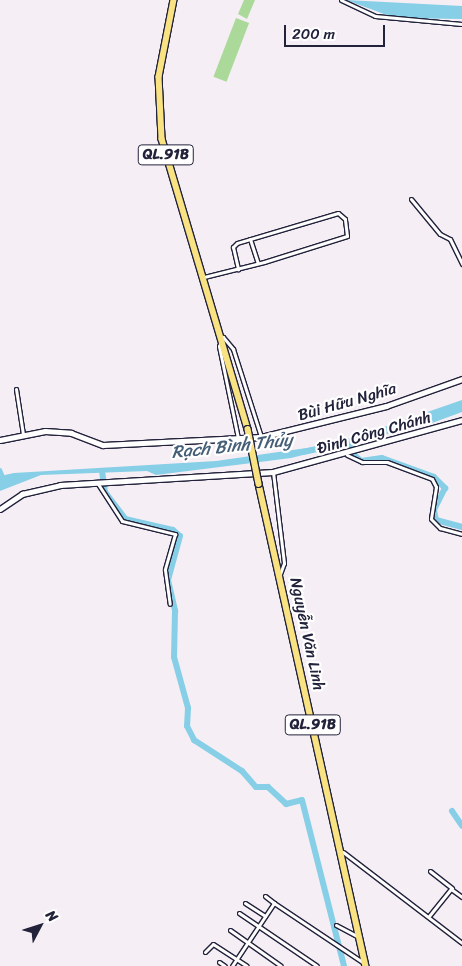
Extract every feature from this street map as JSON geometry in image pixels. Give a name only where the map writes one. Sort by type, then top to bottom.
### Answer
[{"type":"highway","name":"QL.91B","points":[[174,0],[158,109],[173,180],[223,337]]},
{"type":"highway","name":"Nguyễn Văn Linh","points":[[223,337],[248,429],[343,852],[366,965]]},
{"type":"main road","name":"Bùi Hữu Nghĩa","points":[[1,439],[23,434],[70,433],[110,446],[261,437],[386,406],[462,379]]},
{"type":"street","points":[[341,0],[374,16],[462,24]]},
{"type":"street","points":[[411,199],[440,234],[450,239],[462,264]]},
{"type":"street","points":[[204,277],[258,264],[347,236],[344,219],[338,213],[250,239],[233,247],[238,268]]},
{"type":"street","points":[[250,239],[258,264]]},
{"type":"street","points":[[223,337],[235,356],[261,437]]},
{"type":"street","points":[[223,337],[219,346],[238,439]]},
{"type":"street","points":[[16,389],[23,434]]},
{"type":"street","name":"Đinh Công Chánh","points":[[0,509],[22,494],[45,488],[273,472],[351,454],[462,420]]},
{"type":"street","points":[[351,454],[362,462],[387,462],[432,479],[436,487],[431,519],[440,528],[462,534]]},
{"type":"street","points":[[273,472],[284,563],[280,574]]},
{"type":"street","points":[[99,484],[122,521],[175,534],[164,570],[170,604]]},
{"type":"street","points":[[343,852],[462,943]]},
{"type":"street","points":[[430,871],[462,897]]},
{"type":"street","points":[[429,916],[452,889]]},
{"type":"street","points":[[265,896],[366,965]]},
{"type":"street","points":[[245,903],[265,916]]},
{"type":"street","points":[[232,966],[274,903]]},
{"type":"street","points":[[239,913],[315,966]]},
{"type":"street","points":[[336,925],[361,939]]},
{"type":"street","points":[[230,930],[281,966]]},
{"type":"street","points":[[206,952],[211,944],[247,966]]},
{"type":"street","points":[[219,962],[225,966]]},
{"type":"green space","points":[[244,0],[255,0],[247,19],[238,14]]},
{"type":"green space","points":[[236,18],[249,23],[226,82],[213,77]]},
{"type":"water","points":[[346,0],[462,6],[462,19],[395,18]]},
{"type":"water","name":"Rạch Bình Thủy","points":[[462,400],[462,412],[432,423],[291,458],[156,475],[147,471],[41,475],[0,491],[0,476],[14,473],[216,461],[335,444]]},
{"type":"waterway","points":[[349,441],[352,453],[361,461],[382,458],[434,477],[445,488],[434,510],[436,520],[462,527]]},
{"type":"waterway","name":"Rạch Bình Thủy","points":[[303,452],[345,443]]},
{"type":"waterway","points":[[0,470],[3,477]]},
{"type":"waterway","points":[[102,471],[105,492],[125,519],[173,530],[180,536],[168,580],[175,611],[174,657],[188,708],[187,726],[194,740],[242,771],[256,787],[268,787],[286,804],[302,800],[344,966]]},
{"type":"waterway","points":[[452,811],[462,826]]}]
